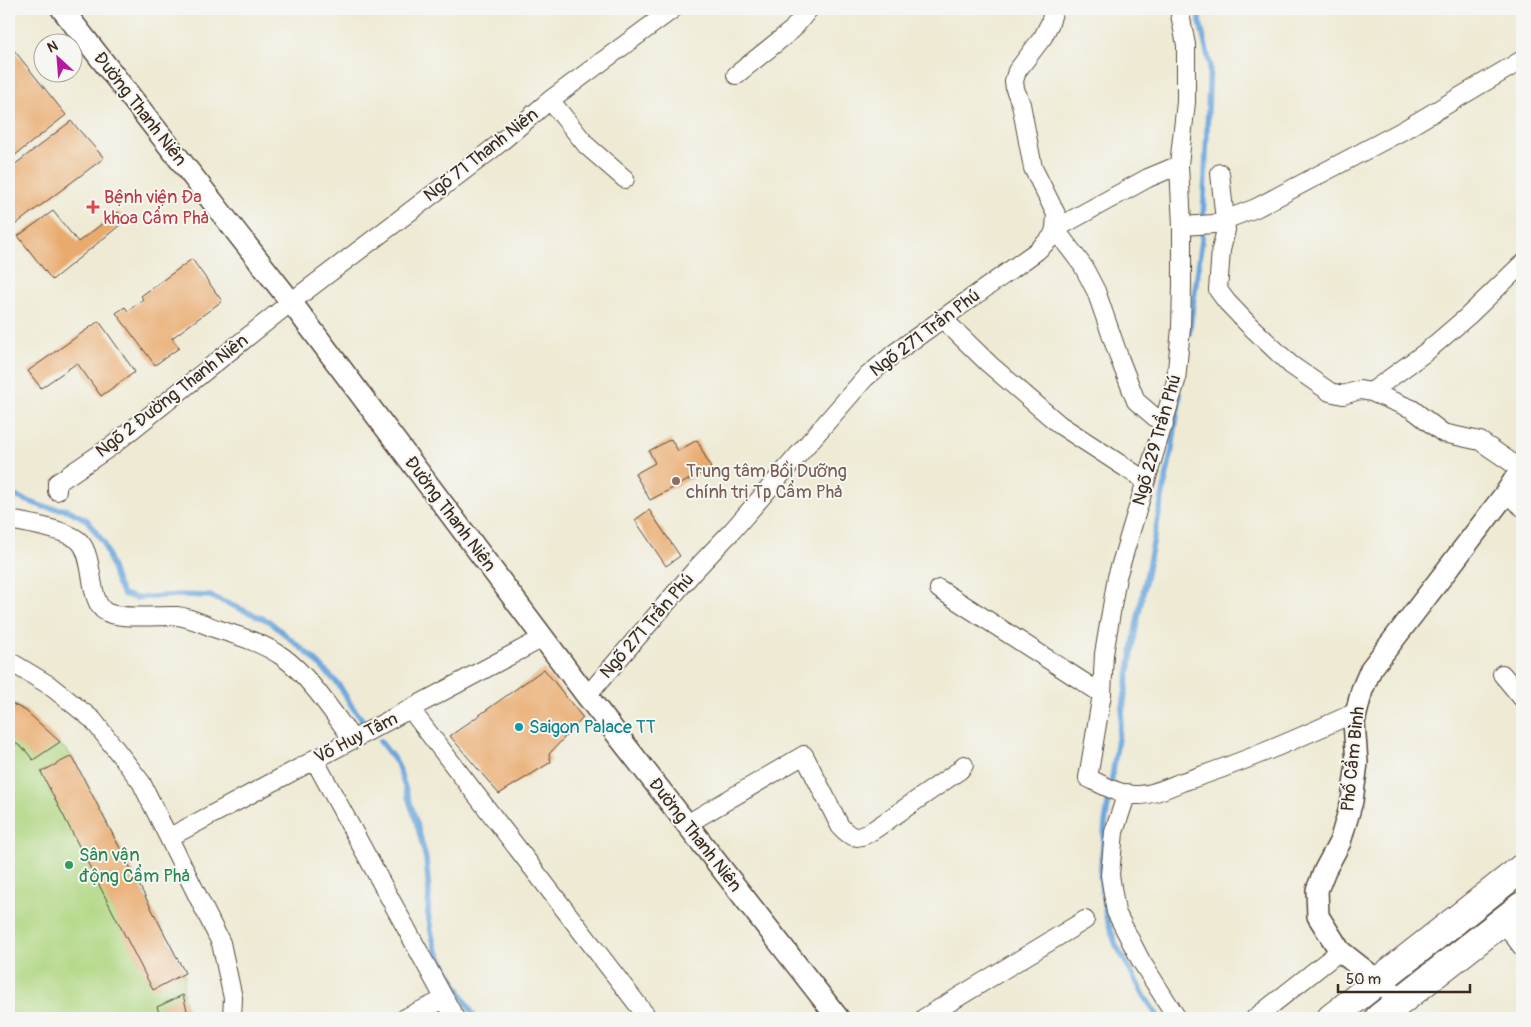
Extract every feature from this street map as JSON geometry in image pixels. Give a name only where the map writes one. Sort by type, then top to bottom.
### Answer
[{"type":"highway","points":[[1331,1018],[1522,868]]},
{"type":"highway","points":[[1379,1018],[1512,913]]},
{"type":"street","name":"Đường Thanh Niên","points":[[62,9],[291,302],[587,696],[838,1018]]},
{"type":"street","name":"Ngõ 71 Thanh Niên","points":[[291,302],[495,147],[550,100],[672,9]]},
{"type":"street","points":[[736,75],[792,30],[809,9]]},
{"type":"street","points":[[1054,9],[1043,37],[1018,70],[1014,81],[1021,104],[1032,168],[1056,214],[1055,229],[1083,266],[1096,291],[1136,402],[1164,425]]},
{"type":"street","name":"Ngõ 229 Trần Phú","points":[[1123,792],[1094,781],[1104,654],[1117,577],[1176,381],[1195,225],[1179,165],[1186,92],[1186,44],[1178,9]]},
{"type":"street","points":[[1195,225],[1226,221],[1272,200],[1402,131],[1522,60]]},
{"type":"street","points":[[550,100],[587,146],[625,179]]},
{"type":"street","points":[[1055,229],[1148,178],[1179,165]]},
{"type":"street","points":[[1220,173],[1226,230],[1221,250],[1218,290],[1226,302],[1291,365],[1330,392],[1342,394],[1360,390],[1371,392],[1412,409],[1443,434],[1480,441],[1522,468]]},
{"type":"street","name":"Ngõ 271 Trần Phú","points":[[587,696],[866,378],[896,352],[1037,251],[1052,237],[1055,229]]},
{"type":"street","points":[[1371,392],[1426,352],[1468,316],[1522,264]]},
{"type":"street","name":"Ngõ 2 Đường Thanh Niên","points":[[56,491],[57,484],[113,445],[291,302]]},
{"type":"street","points":[[942,318],[989,364],[1060,425],[1146,481]]},
{"type":"street","name":"Phố Cẩm Bình","points":[[1402,1000],[1340,951],[1318,916],[1317,890],[1340,842],[1352,801],[1356,762],[1354,722],[1356,712],[1362,690],[1371,669],[1506,493],[1522,468]]},
{"type":"street","points":[[1506,493],[1522,507]]},
{"type":"street","points":[[9,520],[40,525],[79,540],[88,556],[95,594],[100,606],[105,611],[120,615],[180,616],[249,639],[282,656],[301,672],[354,740]]},
{"type":"street","points":[[938,589],[1102,694]]},
{"type":"street","name":"Võ Huy Tâm","points":[[170,837],[543,638]]},
{"type":"street","points":[[9,661],[49,685],[93,720],[141,782],[221,943],[233,998],[232,1018]]},
{"type":"street","points":[[1502,674],[1522,698]]},
{"type":"street","points":[[411,710],[648,1018]]},
{"type":"street","points":[[1177,1018],[1141,961],[1116,912],[1110,874],[1114,832],[1123,792],[1138,795],[1221,770],[1356,712]]},
{"type":"street","points":[[687,824],[804,755],[840,826],[848,835],[855,838],[875,828],[964,765]]},
{"type":"street","points":[[314,759],[455,1018]]},
{"type":"street","points":[[1512,913],[1522,947]]},
{"type":"street","points":[[924,1018],[1085,920]]},
{"type":"street","points":[[1255,1018],[1340,951]]},
{"type":"street","points":[[405,1018],[445,999]]},
{"type":"green space","name":"Sân vận động Cẩm Phả","points":[[9,702],[26,711],[72,756],[185,973],[183,995],[189,1018],[9,1018]]},
{"type":"building","points":[[9,44],[32,73],[32,82],[40,82],[66,115],[9,160]]},
{"type":"building","points":[[71,121],[104,158],[12,227],[9,222],[9,169]]},
{"type":"building","points":[[53,211],[78,242],[118,212],[125,221],[52,280],[18,236]]},
{"type":"building","points":[[192,259],[222,301],[172,338],[179,348],[155,365],[116,313],[125,307],[128,311],[143,299],[141,296]]},
{"type":"building","points":[[99,321],[135,372],[101,396],[77,363],[41,388],[28,371]]},
{"type":"building","points":[[671,439],[678,451],[697,440],[711,468],[650,500],[635,474],[655,463],[649,451]]},
{"type":"building","points":[[649,510],[680,556],[666,566],[635,520]]},
{"type":"building","name":"Saigon Palace TT","points":[[544,669],[583,718],[549,754],[551,762],[499,794],[450,736]]},
{"type":"building","points":[[9,702],[26,711],[60,742],[33,760],[26,751],[9,738]]},
{"type":"building","points":[[72,756],[185,973],[153,990],[41,772]]},
{"type":"building","points":[[183,995],[189,1018],[161,1018],[157,1007]]},
{"type":"waterway","points":[[1189,334],[1202,240],[1210,65],[1197,9]]},
{"type":"waterway","points":[[1159,1018],[1116,945],[1106,916],[1100,876],[1105,824],[1136,627],[1172,449],[1180,395]]},
{"type":"waterway","points":[[9,494],[44,507],[68,510],[87,520],[104,543],[117,583],[123,594],[136,598],[179,595],[210,596],[269,621],[313,658],[339,685],[365,723]]},
{"type":"waterway","points":[[380,741],[397,763],[417,824],[426,859],[429,892],[428,913],[435,947],[475,1018]]},
{"type":"place","name":"Bệnh viện Đa khoa Cẩm Phả","points":[[93,207]]},
{"type":"place","name":"Trung tâm Bồi Dưỡng chính trị Tp Cẩm Phả","points":[[676,481]]},
{"type":"place","name":"Saigon Palace TT","points":[[519,727]]},
{"type":"place","name":"Sân vận động Cẩm Phả","points":[[69,865]]}]
